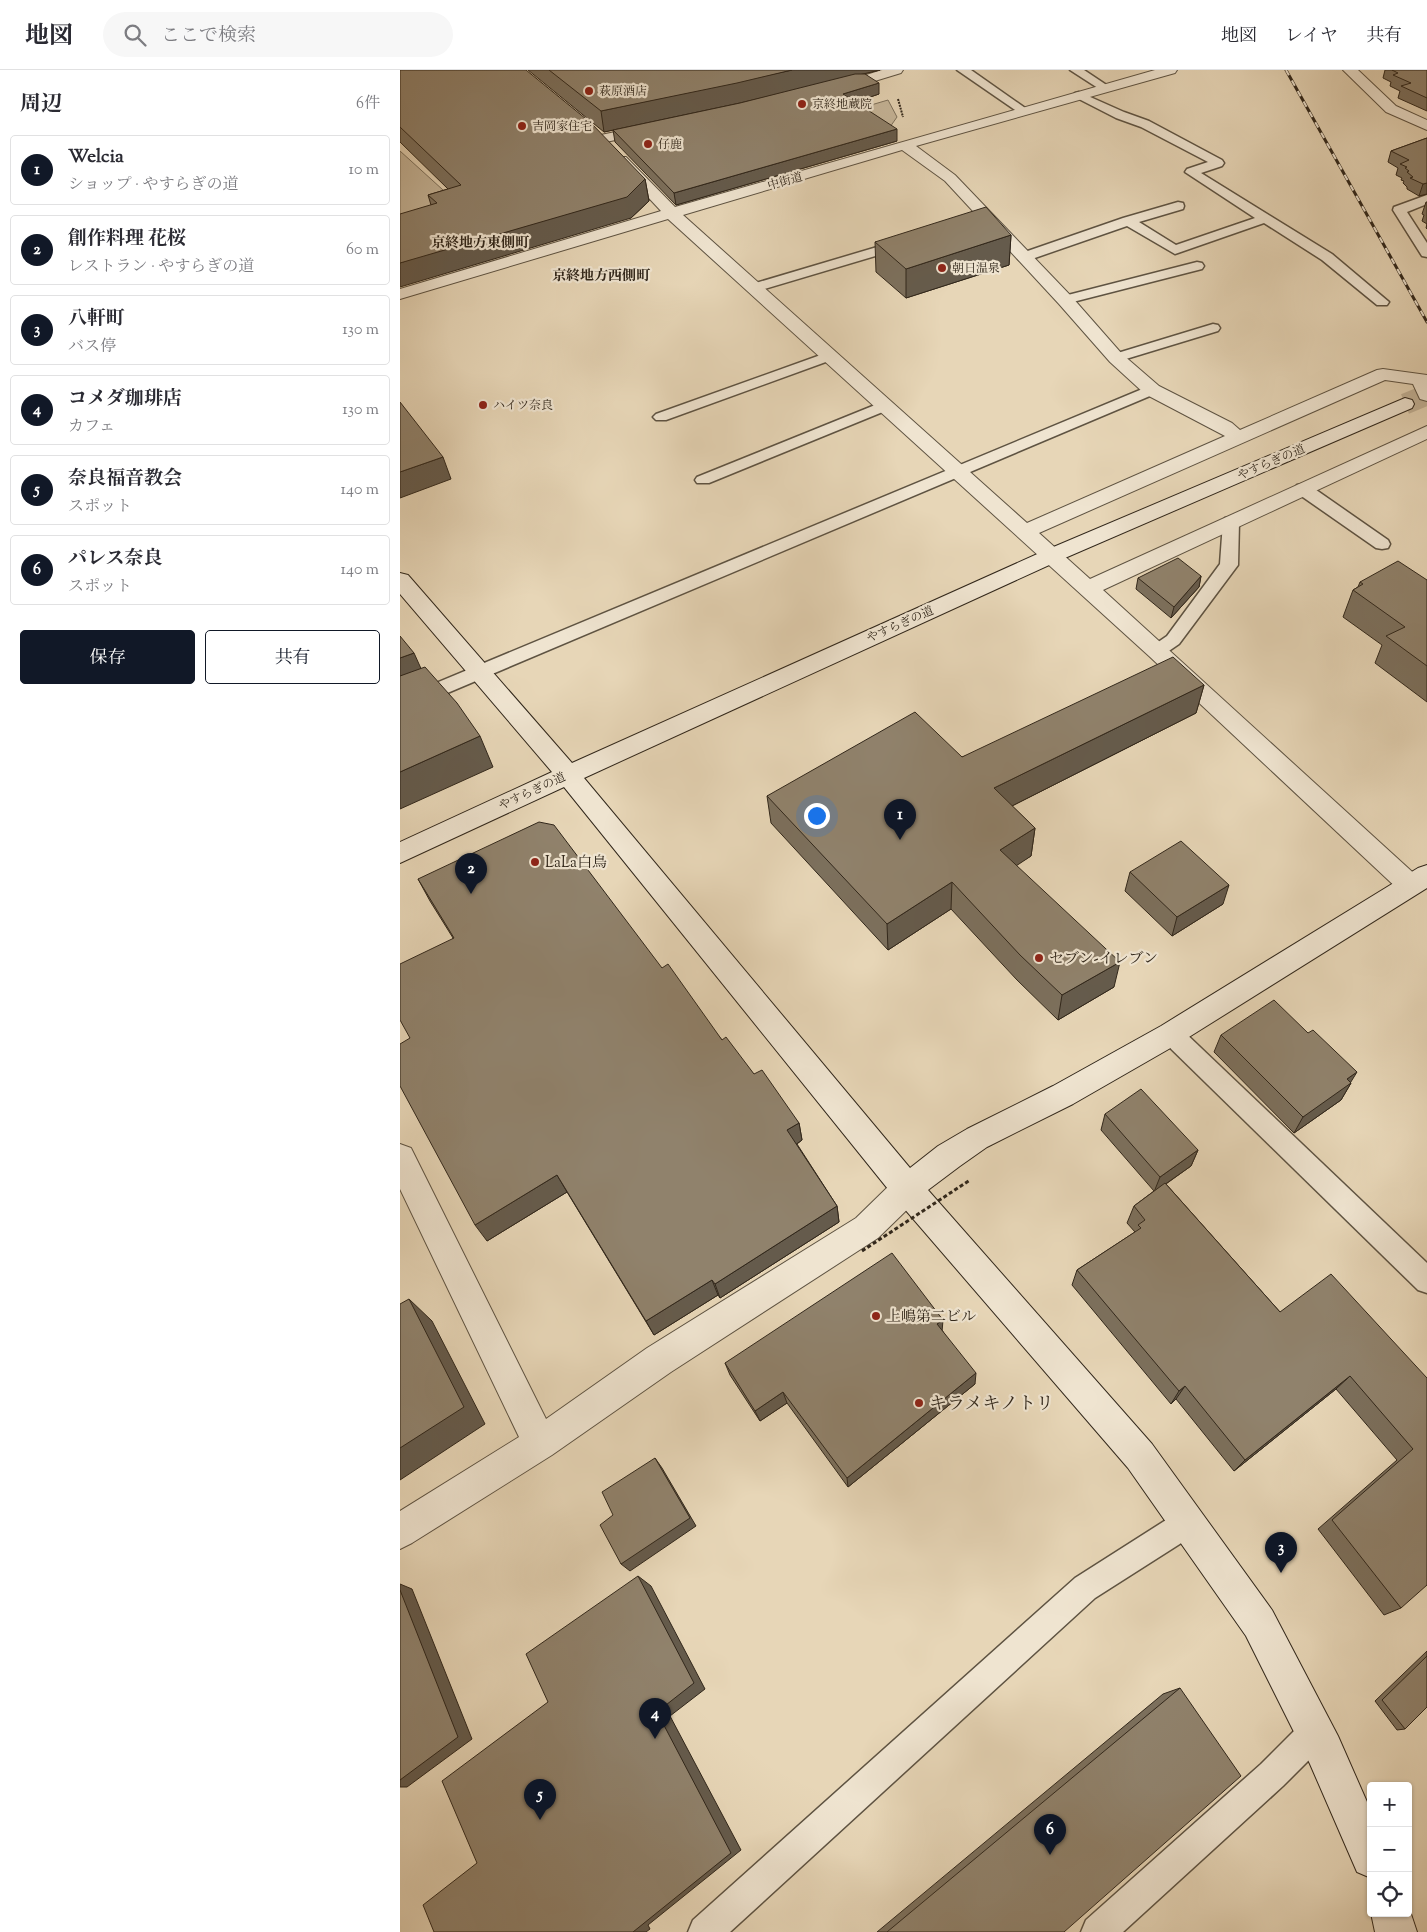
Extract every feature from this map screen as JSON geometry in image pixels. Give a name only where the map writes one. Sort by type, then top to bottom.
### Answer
[{"type":"street","points":[[821,89],[855,80],[865,80],[896,70]]},
{"type":"street","name":"中街道","points":[[400,294],[906,146],[1022,110],[1170,70]]},
{"type":"street","points":[[1350,70],[1391,109],[1427,126]]},
{"type":"street","points":[[400,1531],[540,1443],[659,1360],[867,1228],[908,1189],[949,1156],[977,1138],[1064,1095],[1171,1034],[1418,880],[1156,651],[672,214],[597,136],[666,125]]},
{"type":"street","points":[[906,146],[950,178],[1065,300],[1116,358],[1152,390],[1225,427],[1238,437]]},
{"type":"street","points":[[1024,532],[1383,374],[1421,380],[1427,395]]},
{"type":"street","name":"やすらぎの道","points":[[400,853],[1051,556],[1405,404]]},
{"type":"street","points":[[1086,588],[1427,432]]},
{"type":"street","points":[[400,580],[568,775],[908,1189],[1140,1456],[1259,1623],[1315,1732],[1367,1849]]},
{"type":"street","points":[[400,1158],[540,1443]]},
{"type":"street","points":[[1392,1917],[1396,1932]]},
{"type":"lane","points":[[963,70],[1022,110]]},
{"type":"lane","points":[[1076,70],[1105,88]]},
{"type":"lane","points":[[1079,95],[1120,116],[1145,124],[1218,162],[1191,172],[1327,257],[1382,302]]},
{"type":"lane","points":[[1427,199],[1399,210],[1427,253]]},
{"type":"lane","points":[[1024,257],[1178,206]]},
{"type":"lane","points":[[966,220],[983,214]]},
{"type":"lane","points":[[1128,221],[1175,250],[1266,218]]},
{"type":"lane","points":[[754,288],[879,252],[914,239]]},
{"type":"lane","points":[[1065,300],[1197,266]]},
{"type":"lane","points":[[1116,358],[1213,328]]},
{"type":"lane","points":[[660,417],[829,356]]},
{"type":"lane","points":[[400,706],[1152,390]]},
{"type":"lane","points":[[703,480],[885,406]]},
{"type":"lane","points":[[1303,489],[1382,544]]},
{"type":"lane","points":[[1156,651],[1173,640],[1230,565],[1231,522]]},
{"type":"lane","points":[[1171,1034],[1427,1281]]},
{"type":"lane","points":[[705,1932],[1085,1588],[1187,1523]]},
{"type":"lane","points":[[1098,1932],[1272,1775],[1315,1732]]},
{"type":"path","points":[[865,80],[898,99],[904,116],[895,129],[906,146]]},
{"type":"path","points":[[862,1251],[970,1180]]},
{"type":"shaded area","points":[[888,100],[897,117],[890,127],[837,115]]},
{"type":"shaded area","points":[[400,151],[464,209],[400,226]]},
{"type":"building","points":[[400,70],[526,70],[591,123],[645,179],[627,197],[400,263],[400,214],[437,203],[428,195],[461,185],[400,127]]},
{"type":"building","points":[[549,70],[792,70],[601,111]]},
{"type":"building","points":[[1392,70],[1427,70],[1427,98],[1401,86],[1411,83],[1393,75],[1398,73]]},
{"type":"building","points":[[855,74],[865,74],[879,83],[843,94],[897,129],[674,193],[613,130],[740,103]]},
{"type":"building","points":[[1427,138],[1427,183],[1423,184],[1410,178],[1413,177],[1407,172],[1409,171],[1405,168],[1407,167],[1400,164],[1409,160],[1391,151]]},
{"type":"building","points":[[986,207],[1011,235],[906,269],[875,242]]},
{"type":"building","points":[[400,402],[443,457],[400,472]]},
{"type":"building","points":[[1178,558],[1201,576],[1174,607],[1138,578]]},
{"type":"building","points":[[1398,561],[1427,580],[1427,666],[1386,636],[1405,627],[1353,590],[1363,584],[1360,582]]},
{"type":"building","points":[[400,636],[414,653],[400,658]]},
{"type":"building","points":[[1173,657],[1204,685],[994,788],[1035,828],[1000,850],[1120,962],[1062,995],[1020,955],[952,882],[887,924],[767,796],[915,712],[962,757]]},
{"type":"building","points":[[425,667],[457,703],[480,736],[400,772],[400,676]]},
{"type":"building","points":[[539,822],[554,825],[662,968],[668,964],[722,1040],[726,1037],[754,1074],[762,1070],[799,1123],[787,1130],[837,1206],[715,1284],[712,1280],[646,1321],[557,1175],[475,1225],[400,1086],[400,1044],[410,1038],[400,1020],[400,964],[454,938],[418,879]]},
{"type":"building","points":[[1181,841],[1229,885],[1177,917],[1130,872]]},
{"type":"building","points":[[1274,1000],[1308,1033],[1313,1030],[1357,1072],[1347,1079],[1351,1083],[1303,1117],[1221,1035]]},
{"type":"building","points":[[1141,1089],[1198,1150],[1160,1177],[1105,1114]]},
{"type":"building","points":[[1165,1183],[1280,1312],[1331,1274],[1427,1378],[1427,1585],[1401,1608],[1332,1520],[1413,1449],[1350,1376],[1245,1460],[1185,1386],[1179,1391],[1077,1270],[1141,1228],[1138,1225],[1145,1220],[1134,1206]]},
{"type":"building","points":[[892,1253],[943,1320],[937,1324],[976,1373],[847,1478],[783,1392],[755,1411],[725,1363]]},
{"type":"building","points":[[409,1299],[464,1407],[400,1448],[400,1304]]},
{"type":"building","points":[[655,1458],[690,1518],[621,1564],[600,1525],[613,1515],[602,1492]]},
{"type":"building","points":[[638,1576],[694,1683],[657,1712],[731,1853],[633,1932],[434,1932],[423,1905],[477,1863],[442,1781],[548,1702],[526,1654]]},
{"type":"building","points":[[400,1590],[458,1737],[400,1780]]},
{"type":"building","points":[[1427,1656],[1427,1707],[1405,1729],[1382,1700]]},
{"type":"building","points":[[1180,1688],[1241,1776],[1064,1932],[887,1932]]},
{"type":"tunnel","points":[[1405,404],[1427,395]]},
{"type":"railway","points":[[1286,70],[1427,322]]},
{"type":"place","name":"萩原酒店","points":[[589,91]]},
{"type":"place","name":"京終地蔵院","points":[[802,104]]},
{"type":"place","name":"吉岡家住宅","points":[[522,126]]},
{"type":"place","name":"仔鹿","points":[[648,144]]},
{"type":"place","name":"朝日温泉","points":[[942,268]]},
{"type":"place","name":"ハイツ奈良","points":[[483,405]]},
{"type":"place","name":"Welcia","points":[[900,840]]},
{"type":"place","name":"LaLa白鳥","points":[[535,862]]},
{"type":"place","name":"創作料理 花桜","points":[[471,894]]},
{"type":"place","name":"セブン-イレブン","points":[[1039,958]]},
{"type":"place","name":"上嶋第二ビル","points":[[876,1316]]},
{"type":"place","name":"キラメキノトリ","points":[[919,1403]]},
{"type":"place","name":"八軒町","points":[[1281,1573]]},
{"type":"place","name":"コメダ珈琲店","points":[[655,1739]]},
{"type":"place","name":"奈良福音教会","points":[[540,1820]]},
{"type":"place","name":"パレス奈良","points":[[1050,1855]]},
{"type":"district","name":"京終地方東側町","points":[[480,242]]},
{"type":"district","name":"京終地方西側町","points":[[601,275]]}]
